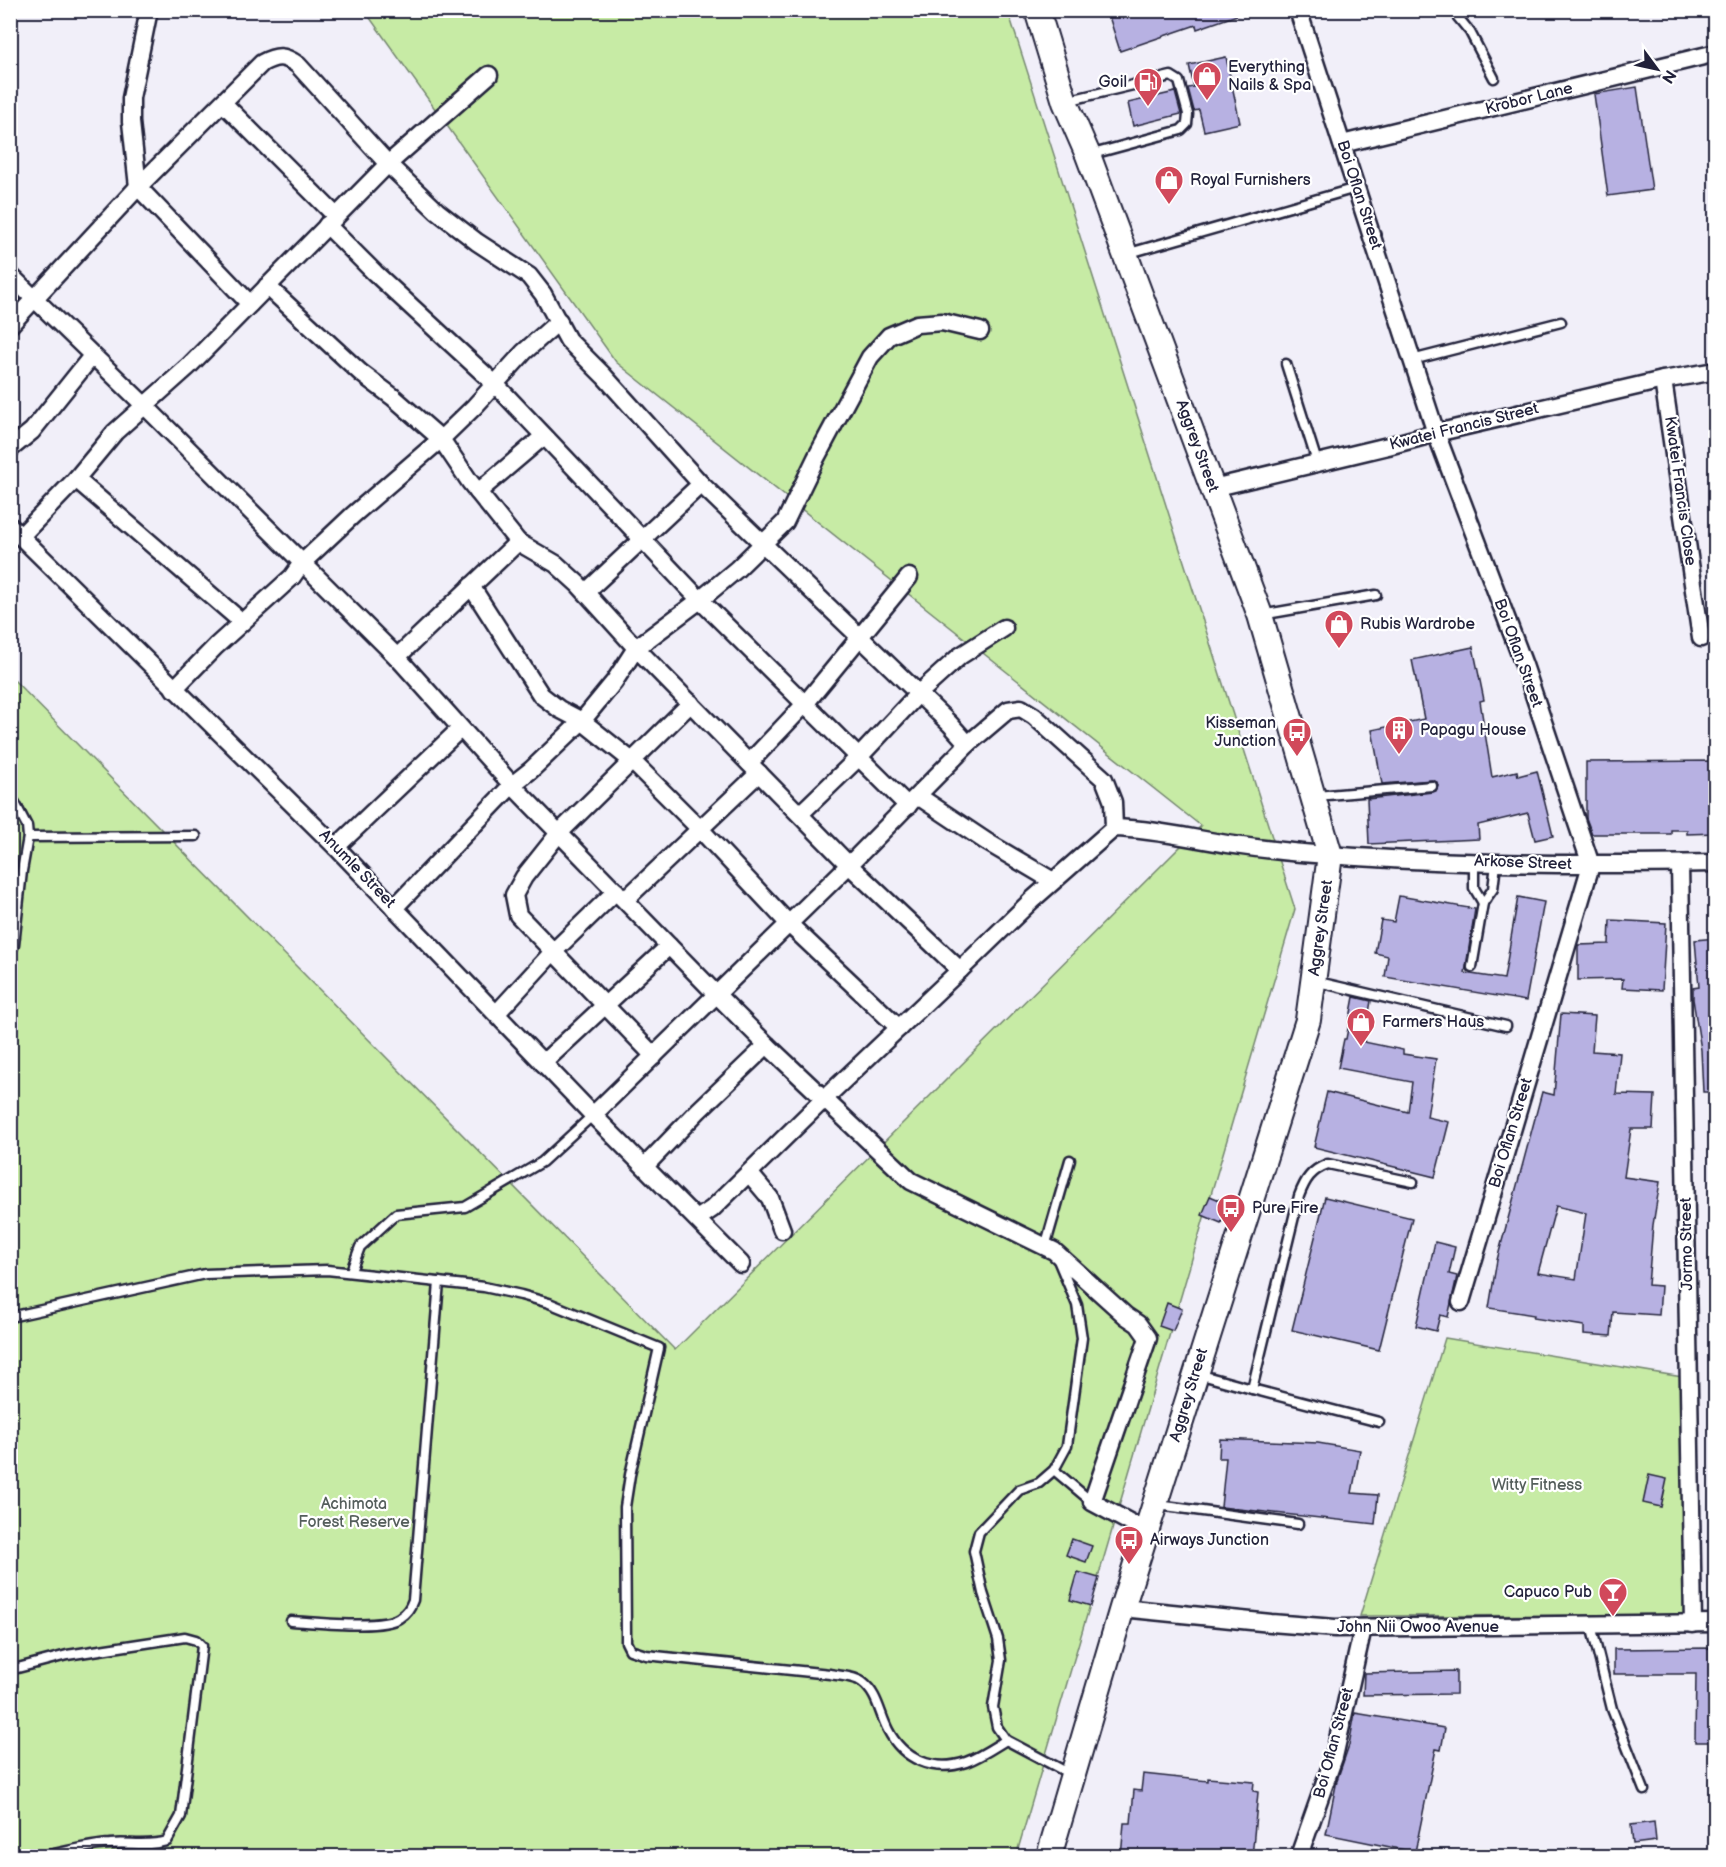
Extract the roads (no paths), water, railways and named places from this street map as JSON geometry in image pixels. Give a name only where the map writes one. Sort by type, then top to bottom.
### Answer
[{"type":"main road","name":"Aggrey Street","points":[[1037,10],[1065,102],[1088,155],[1260,615],[1330,855],[1308,1020],[1154,1504],[1049,1857]]},
{"type":"street","points":[[149,10],[131,98],[131,122],[138,187],[250,304]]},
{"type":"street","name":"Boi Oflan Street","points":[[1298,10],[1436,433],[1524,665],[1591,865],[1461,1302]]},
{"type":"street","name":"Krobor Lane","points":[[1342,144],[1716,53]]},
{"type":"street","points":[[10,326],[138,187],[262,63],[275,56],[287,57],[298,65],[388,164],[445,217],[477,242],[529,276],[543,294],[568,340],[604,376],[701,484],[968,744]]},
{"type":"street","points":[[16,531],[76,479],[115,432],[173,380],[388,164],[489,75]]},
{"type":"street","points":[[222,103],[331,220],[375,273],[495,384],[700,600],[859,757],[913,801],[1053,881]]},
{"type":"street","points":[[10,275],[397,657],[512,786],[716,994],[911,1181],[1050,1249],[1138,1324],[1148,1338],[1092,1502],[1146,1531]]},
{"type":"street","points":[[267,286],[361,373],[441,440],[518,542],[556,564],[586,592],[636,648],[849,865],[960,970]]},
{"type":"street","points":[[174,689],[353,515],[441,440],[524,352],[559,321]]},
{"type":"street","points":[[394,908],[512,786],[582,721],[614,682],[636,648],[738,569],[785,522],[870,357],[889,336],[917,324],[942,322],[980,331]]},
{"type":"street","points":[[10,450],[32,431],[92,356]]},
{"type":"street","name":"Kwatei Francis Street","points":[[1212,488],[1663,380],[1716,372]]},
{"type":"street","name":"Kwatei Francis Close","points":[[1663,380],[1701,638]]},
{"type":"street","points":[[478,492],[544,436]]},
{"type":"street","points":[[76,479],[243,622]]},
{"type":"street","points":[[586,592],[701,484]]},
{"type":"street","name":"Anumle Street","points":[[16,531],[336,848],[593,1115],[741,1264]]},
{"type":"street","points":[[397,657],[518,542]]},
{"type":"street","points":[[497,1013],[552,952],[700,829],[754,768],[909,577]]},
{"type":"street","points":[[471,586],[542,695],[559,709],[582,721],[632,761],[700,829],[789,924],[899,1028]]},
{"type":"street","points":[[800,814],[859,757],[918,694],[960,656],[1004,628]]},
{"type":"street","points":[[654,1056],[518,915],[514,895],[524,877],[559,833],[691,703]]},
{"type":"street","points":[[593,1115],[849,865],[968,744],[1008,710],[1021,708],[1104,779],[1113,802],[1114,828],[1053,881],[712,1209],[697,1219]]},
{"type":"street","points":[[336,848],[460,729]]},
{"type":"street","name":"Arkose Street","points":[[1114,828],[1134,828],[1228,844],[1330,855],[1496,864],[1716,863]]},
{"type":"street","name":"Jormo Street","points":[[1680,864],[1693,1624]]},
{"type":"street","points":[[543,1063],[669,946]]},
{"type":"street","points":[[645,1166],[767,1045]]},
{"type":"street","points":[[749,1173],[770,1198],[782,1230]]},
{"type":"street","name":"John Nii Owoo Avenue","points":[[1122,1608],[1271,1623],[1363,1628],[1716,1623]]},
{"type":"street","name":"Boi Oflan Street","points":[[1299,1857],[1334,1757],[1363,1628]]},
{"type":"lane","points":[[1452,10],[1470,32],[1494,78]]},
{"type":"lane","points":[[1065,102],[1171,76],[1179,81],[1188,114],[1187,124],[1182,130],[1088,155]]},
{"type":"lane","points":[[1125,254],[1356,188]]},
{"type":"lane","points":[[1412,360],[1562,322]]},
{"type":"lane","points":[[1286,364],[1317,462]]},
{"type":"lane","points":[[1260,615],[1376,595]]},
{"type":"lane","points":[[1313,796],[1432,786]]},
{"type":"lane","points":[[10,799],[15,803],[27,826],[28,837],[14,945],[10,952]]},
{"type":"lane","points":[[28,837],[196,836]]},
{"type":"lane","points":[[1474,862],[1474,888],[1483,903]]},
{"type":"lane","points":[[1472,967],[1483,903],[1493,889],[1496,864]]},
{"type":"lane","points":[[1314,981],[1506,1026]]},
{"type":"lane","points":[[351,1271],[360,1247],[396,1214],[465,1207],[542,1162],[593,1115]]},
{"type":"lane","points":[[1070,1160],[1050,1249],[1077,1305],[1082,1338],[1067,1446],[1054,1470],[1039,1483],[1019,1490],[979,1532],[974,1551],[983,1593],[998,1639],[1001,1660],[993,1707],[997,1727],[1006,1740],[1073,1775]]},
{"type":"lane","points":[[1252,1389],[1299,1196],[1305,1180],[1316,1168],[1328,1164],[1413,1182]]},
{"type":"lane","points":[[10,1317],[205,1274],[351,1271],[484,1287],[549,1303],[659,1348],[630,1475],[625,1507],[626,1642],[630,1650],[646,1656],[830,1674],[860,1680],[873,1693],[886,1727],[897,1746],[921,1762],[950,1766],[967,1762],[1006,1740]]},
{"type":"lane","points":[[291,1621],[380,1624],[398,1619],[408,1611],[413,1600],[439,1282]]},
{"type":"lane","points":[[1195,1373],[1379,1422]]},
{"type":"lane","points":[[1054,1470],[1092,1502]]},
{"type":"lane","points":[[1154,1504],[1298,1524]]},
{"type":"lane","points":[[1591,1625],[1612,1709],[1644,1790]]},
{"type":"lane","points":[[10,1670],[67,1655],[185,1637],[196,1640],[202,1646],[181,1816],[167,1841],[154,1845],[112,1843],[44,1857]]},
{"type":"place","name":"Everything Nails & Spa","points":[[1207,102]]},
{"type":"place","name":"Goil","points":[[1148,108]]},
{"type":"place","name":"Royal Furnishers","points":[[1169,206]]},
{"type":"place","name":"Rubis Wardrobe","points":[[1339,650]]},
{"type":"place","name":"Papagu House","points":[[1399,756]]},
{"type":"place","name":"Kisseman Junction","points":[[1297,758]]},
{"type":"place","name":"Farmers Haus","points":[[1361,1048]]},
{"type":"place","name":"Pure Fire","points":[[1231,1234]]},
{"type":"place","name":"Airways Junction","points":[[1129,1566]]},
{"type":"place","name":"Capuco Pub","points":[[1613,1618]]},
{"type":"park label","name":"Witty Fitness","points":[[1537,1485]]},
{"type":"park label","name":"Achimota Forest Reserve","points":[[354,1513]]}]
